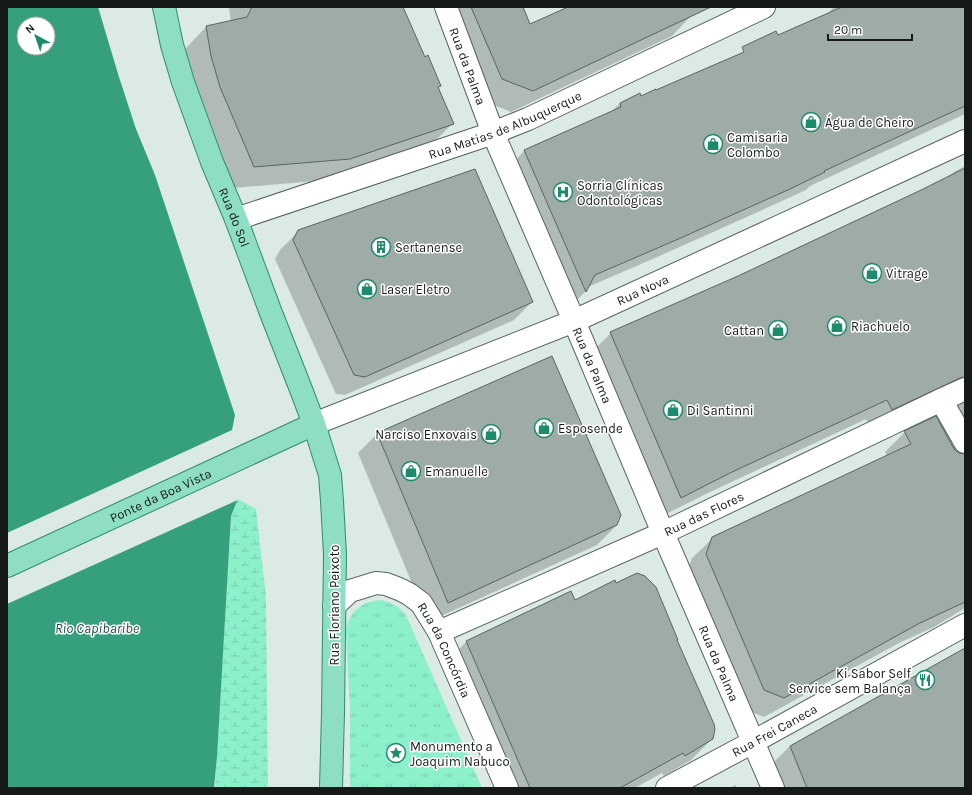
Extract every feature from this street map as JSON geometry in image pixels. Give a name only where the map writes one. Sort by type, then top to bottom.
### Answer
[{"type":"main road","name":"Rua do Sol","points":[[164,7],[172,45],[183,82],[212,162],[236,220],[314,424]]},
{"type":"main road","name":"Ponte da Boa Vista","points":[[7,566],[314,424]]},
{"type":"main road","name":"Rua Floriano Peixoto","points":[[314,424],[330,475],[335,554],[331,788]]},
{"type":"street","name":"Rua da Palma","points":[[446,7],[493,133],[773,788]]},
{"type":"street","name":"Rua Matias de Albuquerque","points":[[236,220],[493,133],[535,116],[752,10]]},
{"type":"street","name":"Rua Nova","points":[[314,424],[574,320],[965,141]]},
{"type":"street","name":"Rua das Flores","points":[[439,632],[663,533],[965,389]]},
{"type":"street","points":[[941,400],[965,442]]},
{"type":"street","name":"Rua da Concórdia","points":[[334,606],[350,590],[376,583],[386,584],[409,594],[421,603],[439,632],[507,788]]},
{"type":"street","name":"Rua Frei Caneca","points":[[666,788],[754,742],[965,625]]},
{"type":"green space","points":[[238,499],[256,509],[266,597],[268,788],[215,788],[231,516]]},
{"type":"green space","points":[[380,600],[388,602],[401,609],[406,615],[482,788],[350,788],[350,713],[346,631],[350,619],[357,609],[367,603]]},
{"type":"water","name":"Rio Capibaribe","points":[[7,7],[98,7],[136,129],[155,175],[235,415],[232,430],[232,463],[238,499],[231,516],[214,788],[7,788]]},
{"type":"pier","points":[[232,430],[234,432],[234,463],[240,499],[7,604],[7,533]]},
{"type":"building","points":[[252,7],[403,7],[425,57],[428,55],[441,86],[438,87],[454,124],[350,159],[254,167],[220,87],[211,56],[206,26],[247,17]]},
{"type":"building","points":[[471,7],[523,7],[530,24],[568,7],[711,7],[533,91],[502,79]]},
{"type":"building","points":[[842,7],[965,7],[965,106],[824,171],[825,172],[790,189],[595,275],[586,292],[524,150],[621,107],[620,103],[640,93],[641,96],[744,52],[742,47],[776,31],[778,35]]},
{"type":"building","points":[[965,168],[965,377],[892,410],[887,400],[730,473],[681,498],[610,332],[738,276]]},
{"type":"building","points":[[475,169],[533,302],[365,377],[354,375],[293,240],[298,230]]},
{"type":"building","points":[[552,356],[621,515],[617,525],[448,603],[377,433]]},
{"type":"building","points":[[936,416],[954,449],[959,453],[965,454],[965,602],[920,623],[784,698],[764,690],[706,554],[712,537],[911,444],[904,431]]},
{"type":"building","points":[[637,573],[645,576],[656,587],[677,640],[714,724],[715,729],[713,739],[685,756],[683,753],[620,788],[530,788],[466,641],[571,591],[575,600],[615,580],[616,583]]},
{"type":"building","points":[[965,648],[965,788],[807,788],[790,746]]},
{"type":"place","name":"Água de Cheiro","points":[[811,122]]},
{"type":"place","name":"Camisaria Colombo","points":[[713,144]]},
{"type":"place","name":"Sorria Clínicas Odontológicas","points":[[563,192]]},
{"type":"place","name":"Sertanense","points":[[381,247]]},
{"type":"place","name":"Vitrage","points":[[872,273]]},
{"type":"place","name":"Laser Eletro","points":[[367,289]]},
{"type":"place","name":"Riachuelo","points":[[837,326]]},
{"type":"place","name":"Cattan","points":[[778,330]]},
{"type":"place","name":"Di Santinni","points":[[673,410]]},
{"type":"place","name":"Esposende","points":[[544,428]]},
{"type":"place","name":"Narciso Enxovais","points":[[491,434]]},
{"type":"place","name":"Emanuelle","points":[[411,471]]},
{"type":"place","name":"Ki Sabor Self Service sem Balança","points":[[925,680]]},
{"type":"place","name":"Monumento a Joaquim Nabuco","points":[[396,753]]}]
